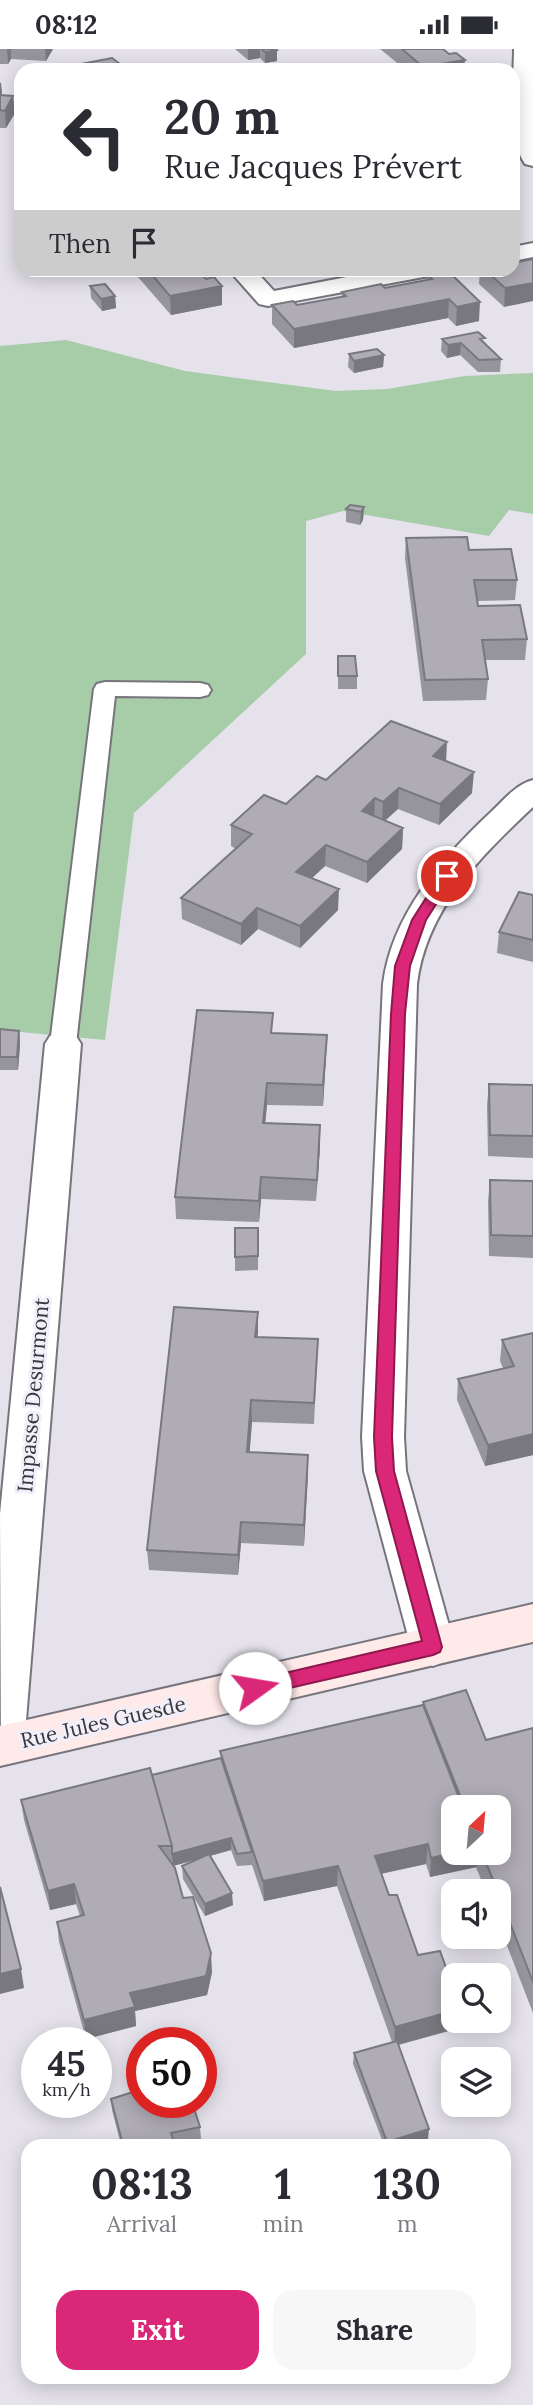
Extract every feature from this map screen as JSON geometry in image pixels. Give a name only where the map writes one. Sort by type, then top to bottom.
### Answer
[{"type":"main road","name":"Rue Jules Guesde","points":[[1,1746],[533,1623]]},
{"type":"street","points":[[524,49],[527,155]]},
{"type":"street","points":[[247,277],[268,299],[386,277]]},
{"type":"street","points":[[433,1647],[385,1471],[383,1437],[402,966],[419,920],[447,876],[533,789]]},
{"type":"street","name":"Impasse Desurmont","points":[[1,1746],[63,1044]]},
{"type":"lane","points":[[63,1044],[105,689],[200,690]]},
{"type":"green space","points":[[66,340],[185,371],[336,391],[387,389],[465,376],[533,373],[533,514],[509,510],[489,536],[343,511],[306,521],[306,654],[134,813],[105,1040],[0,1030],[0,346]]},
{"type":"building","points":[[402,49],[443,49],[449,54],[456,53],[465,60],[447,63],[418,63]]},
{"type":"building","points":[[112,58],[119,63],[86,63]]},
{"type":"building","points":[[0,95],[13,96],[5,111],[0,110]]},
{"type":"building","points":[[533,259],[533,283],[505,288],[493,277],[520,277],[520,262]]},
{"type":"building","points":[[154,277],[214,277],[222,286],[170,296]]},
{"type":"building","points":[[429,277],[454,277],[480,302],[457,307],[449,299],[294,329],[272,305],[293,301],[297,305],[346,296],[342,292],[381,284],[385,288],[432,279]]},
{"type":"building","points":[[105,284],[115,296],[101,299],[90,286]]},
{"type":"building","points":[[478,332],[485,338],[480,339],[501,359],[479,360],[461,343],[448,345],[442,339]]},
{"type":"building","points":[[377,349],[384,355],[354,361],[349,354]]},
{"type":"building","points":[[350,505],[364,507],[361,512],[346,509]]},
{"type":"building","points":[[467,537],[469,550],[511,549],[517,580],[474,580],[478,606],[520,605],[527,639],[482,640],[488,679],[425,680],[406,538]]},
{"type":"building","points":[[338,656],[355,656],[357,676],[338,676]]},
{"type":"building","points":[[391,721],[447,742],[433,756],[474,772],[440,804],[399,788],[383,802],[375,798],[362,811],[403,828],[367,862],[326,845],[296,872],[339,889],[300,926],[257,908],[241,924],[181,898],[252,834],[231,825],[264,795],[286,804],[317,776],[326,780]]},
{"type":"building","points":[[519,892],[533,895],[533,940],[499,932]]},
{"type":"building","points":[[197,1010],[273,1013],[271,1033],[327,1035],[323,1085],[267,1083],[263,1123],[320,1125],[317,1180],[261,1177],[259,1201],[175,1197]]},
{"type":"building","points":[[0,1029],[19,1031],[17,1057],[0,1057]]},
{"type":"building","points":[[489,1084],[533,1085],[533,1136],[490,1135]]},
{"type":"building","points":[[490,1180],[533,1181],[533,1236],[491,1235]]},
{"type":"building","points":[[235,1228],[258,1228],[258,1256],[235,1257]]},
{"type":"building","points":[[174,1307],[258,1312],[255,1337],[318,1339],[314,1403],[251,1400],[247,1452],[308,1455],[304,1525],[241,1522],[238,1555],[147,1550]]},
{"type":"building","points":[[533,1333],[533,1434],[488,1445],[458,1379],[514,1366],[502,1340]]},
{"type":"building","points":[[466,1690],[486,1740],[533,1728],[533,1982],[511,1926],[511,1879],[493,1879],[487,1865],[511,1865],[511,1795],[460,1795],[423,1702]]},
{"type":"building","points":[[423,1705],[458,1795],[441,1795],[441,1856],[431,1858],[428,1844],[375,1856],[389,1895],[397,1895],[418,1955],[440,1951],[444,1963],[441,1963],[441,2014],[395,2027],[338,1866],[263,1881],[220,1751]]},
{"type":"building","points":[[221,1758],[252,1852],[237,1854],[231,1838],[172,1854],[152,1775]]},
{"type":"building","points":[[150,1768],[172,1846],[159,1846],[175,1868],[183,1898],[193,1897],[211,1953],[206,1976],[130,1993],[135,2007],[84,2020],[57,1922],[84,1915],[74,1884],[48,1891],[21,1800]]},
{"type":"building","points":[[209,1854],[232,1893],[205,1904],[182,1866]]},
{"type":"building","points":[[0,1887],[21,1969],[0,1974]]},
{"type":"building","points":[[397,2041],[429,2129],[397,2139],[386,2139],[354,2053]]},
{"type":"building","points":[[126,2094],[126,2118],[197,2118],[200,2127],[171,2133],[173,2139],[121,2139],[112,2099]]},
{"type":"route","points":[[255,1688],[433,1647],[385,1471],[383,1437],[402,966],[419,920],[447,876]]}]
